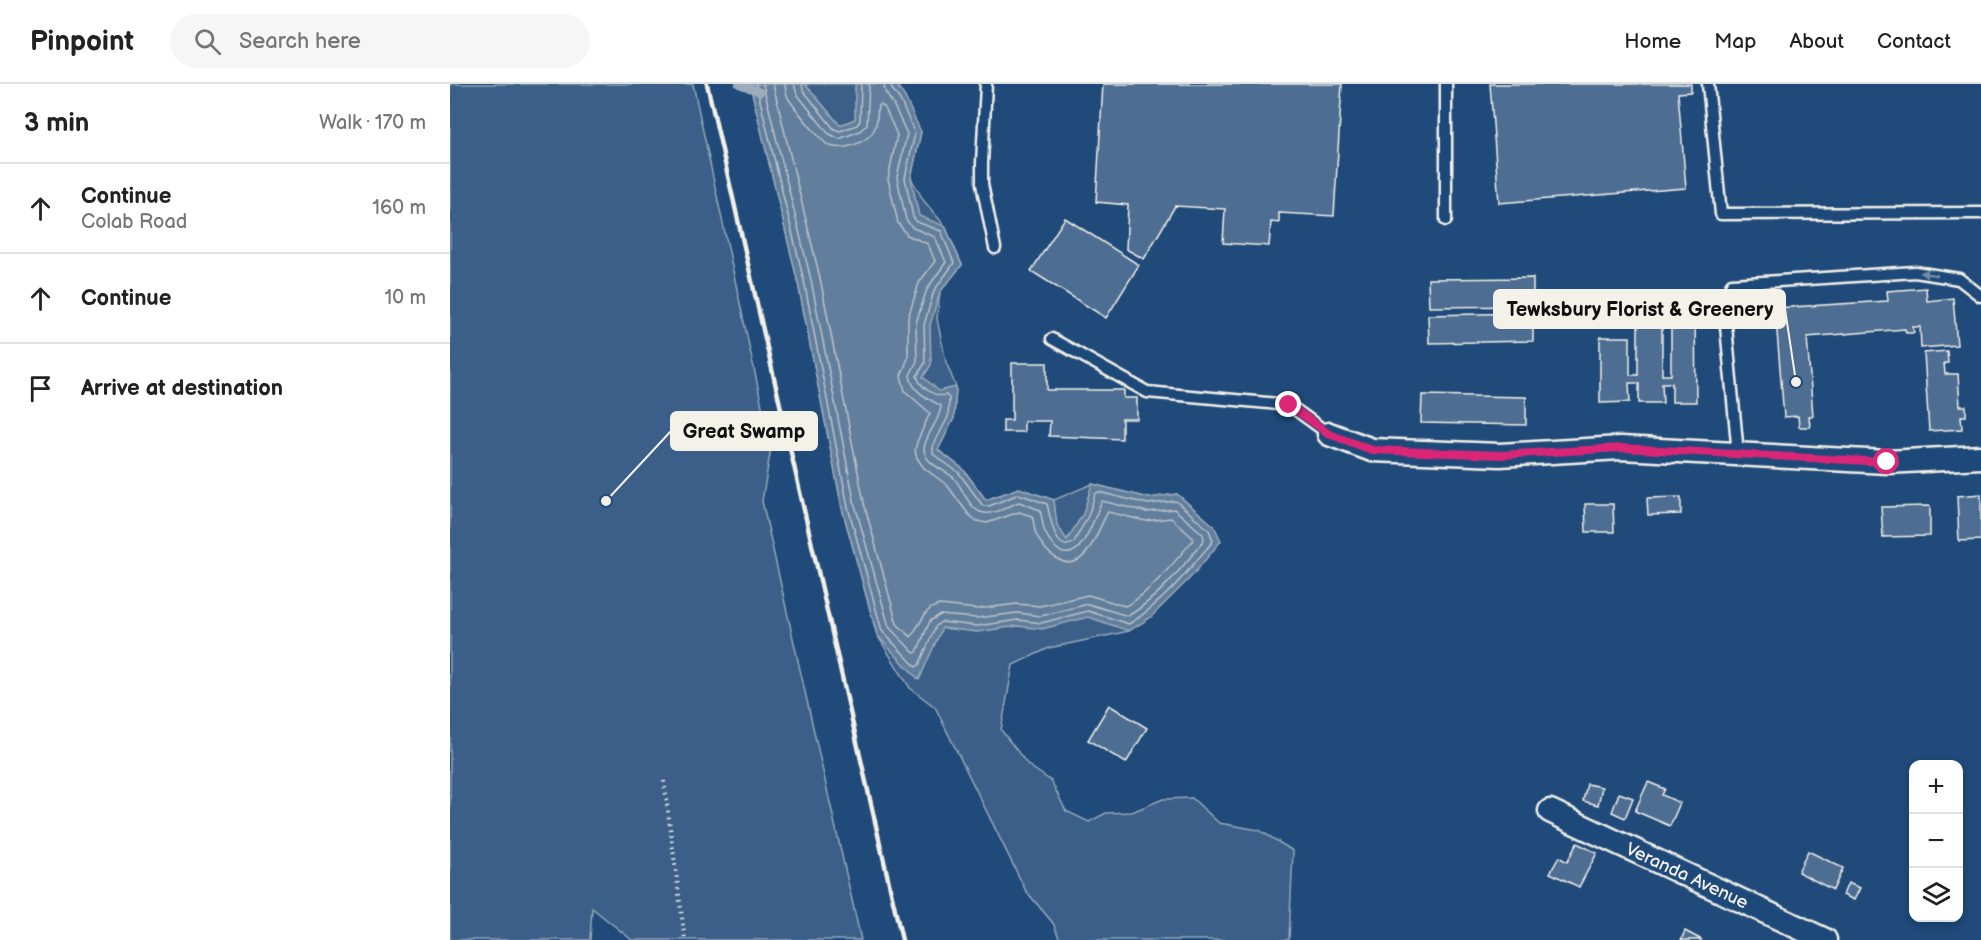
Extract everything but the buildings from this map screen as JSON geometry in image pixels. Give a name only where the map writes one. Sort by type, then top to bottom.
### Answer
[{"type":"street","points":[[1329,434],[1372,450],[1500,455],[1621,448],[1887,462],[1981,457]]},
{"type":"street","name":"Veranda Avenue","points":[[1550,811],[1825,940]]},
{"type":"lane","points":[[986,84],[982,184],[995,248]]},
{"type":"lane","points":[[1446,84],[1446,220]]},
{"type":"lane","points":[[1708,84],[1721,214],[1981,213]]},
{"type":"lane","points":[[1738,454],[1724,305],[1732,284],[1915,272],[1959,279],[1981,296]]},
{"type":"lane","points":[[1052,339],[1146,392],[1289,405],[1329,434]]},
{"type":"path","points":[[664,781],[684,940]]},
{"type":"shaded area","points":[[450,84],[693,84],[771,448],[762,501],[861,940],[632,940],[592,908],[590,940],[450,940]]},
{"type":"shaded area","points":[[750,84],[896,84],[921,132],[911,178],[924,201],[945,226],[962,265],[940,292],[937,319],[946,362],[956,387],[954,418],[938,450],[963,469],[986,500],[1019,488],[1054,500],[1092,484],[1149,498],[1177,494],[1214,526],[1129,631],[1049,648],[1013,665],[1001,730],[1028,765],[1051,781],[1066,811],[1089,822],[1106,813],[1132,812],[1163,799],[1192,798],[1219,823],[1259,830],[1293,851],[1289,940],[1060,940],[1053,923],[1026,891],[935,707],[910,688],[877,635],[842,508],[798,283]]},
{"type":"water","points":[[750,84],[805,84],[840,125],[855,119],[855,84],[896,84],[905,97],[921,132],[911,178],[919,216],[945,226],[962,265],[940,292],[930,325],[931,365],[923,377],[939,391],[956,387],[954,418],[938,450],[963,469],[986,500],[1019,488],[1054,500],[1057,525],[1067,540],[1083,514],[1092,484],[1149,498],[1177,494],[1214,526],[1221,541],[1192,576],[1150,618],[1129,631],[1088,617],[1042,629],[1018,626],[977,632],[942,628],[919,680],[877,635],[842,508],[798,283]]},
{"type":"waterway","points":[[739,84],[760,92]]},
{"type":"railway","points":[[707,84],[902,940]]},
{"type":"place","name":"Tewksbury Florist & Greenery","points":[[1796,382]]},
{"type":"place","name":"Great Swamp","points":[[606,501]]},
{"type":"route","points":[[1289,405],[1329,434],[1372,450],[1500,455],[1621,448],[1887,462]]}]
